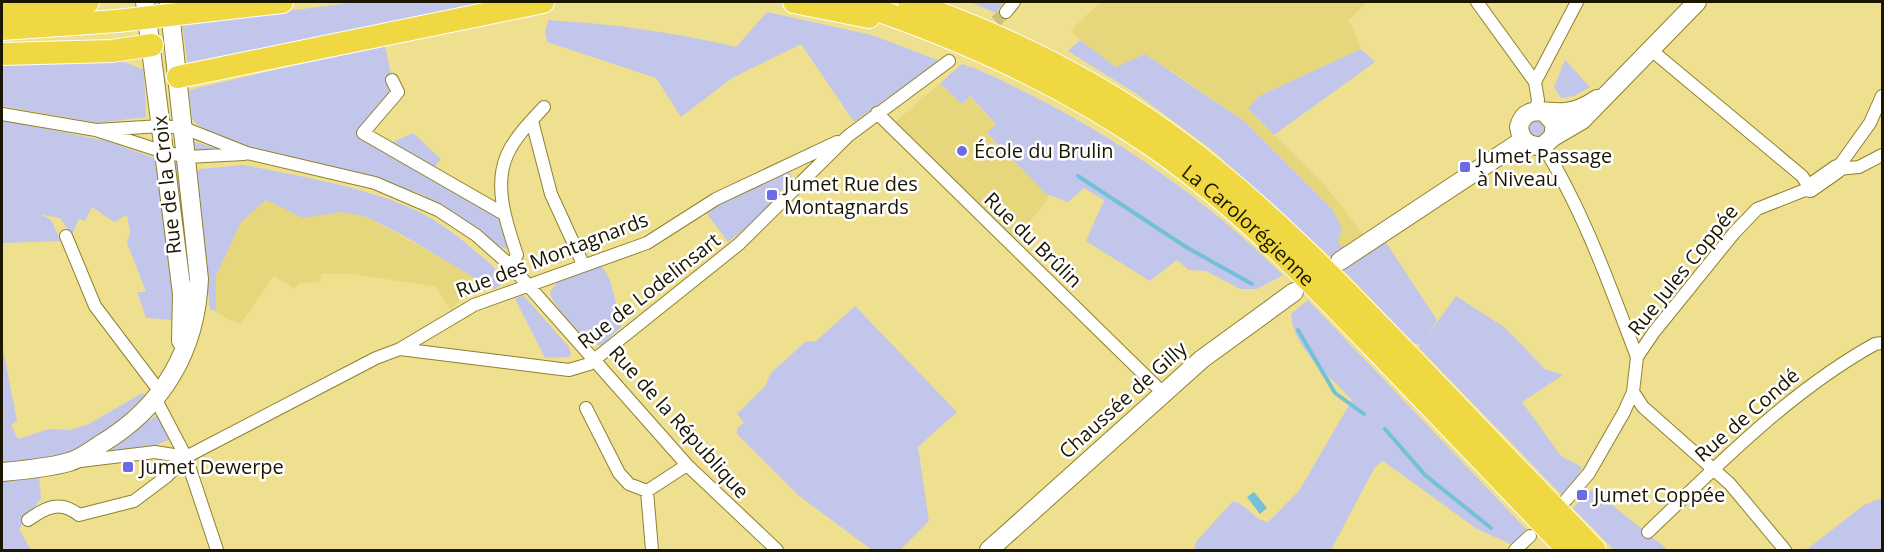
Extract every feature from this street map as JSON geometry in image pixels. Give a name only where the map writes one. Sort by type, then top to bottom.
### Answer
[{"type":"highway","points":[[2,10],[88,2]]},
{"type":"highway","points":[[2,29],[117,21],[282,2]]},
{"type":"highway","points":[[178,77],[543,2]]},
{"type":"highway","points":[[794,2],[941,33]]},
{"type":"highway","name":"La Carolorégienne","points":[[853,2],[941,33],[1017,66],[1079,100],[1154,148],[1231,207],[1340,312],[1568,550]]},
{"type":"highway","name":"La Carolorégienne","points":[[909,2],[970,23],[1089,83],[1165,132],[1239,189],[1338,282],[1595,550]]},
{"type":"highway","points":[[938,2],[970,23]]},
{"type":"highway","points":[[2,54],[112,51],[153,54]]},
{"type":"street","name":"Rue de la Croix","points":[[145,2],[182,294],[183,320],[178,361]]},
{"type":"street","name":"Rue de la Croix","points":[[71,462],[114,437],[137,420],[160,395],[178,361],[196,318],[199,279],[184,128],[168,2]]},
{"type":"street","points":[[1006,12],[1014,2]]},
{"type":"street","points":[[1477,2],[1535,82],[1540,111],[1555,124],[1548,141],[1638,357]]},
{"type":"street","points":[[1535,82],[1577,2]]},
{"type":"street","points":[[1608,92],[1588,105],[1575,110],[1540,111],[1524,116],[1520,133],[1523,140],[1531,145],[1548,141],[1582,120],[1697,2]]},
{"type":"street","points":[[173,32],[153,54],[178,77]]},
{"type":"street","points":[[1650,50],[1802,176],[1810,188],[1837,170],[1870,123],[1882,96]]},
{"type":"street","name":"Rue de Lodelinsart","points":[[28,520],[46,507],[70,508],[79,515],[134,501],[166,477],[186,457],[376,358],[400,349],[569,370],[583,367],[596,360],[739,244],[848,136],[949,61]]},
{"type":"street","points":[[392,80],[398,92],[363,133],[504,214]]},
{"type":"street","points":[[511,266],[517,255],[504,214],[502,178],[507,156],[544,107]]},
{"type":"street","name":"Rue du Brûlin","points":[[877,113],[1163,393]]},
{"type":"street","name":"Rue de la République","points":[[2,114],[96,130],[187,157],[247,153]]},
{"type":"street","points":[[532,121],[551,194],[583,264]]},
{"type":"street","name":"Rue de la République","points":[[96,130],[161,126],[184,128],[247,153],[375,183],[413,197],[469,230],[529,284],[687,465],[777,550]]},
{"type":"street","name":"Rue des Montagnards","points":[[400,349],[464,310],[583,264],[647,243],[716,199],[848,136]]},
{"type":"street","points":[[1340,261],[1523,140]]},
{"type":"street","points":[[1837,170],[1859,167],[1882,155]]},
{"type":"street","name":"Rue Jules Coppée","points":[[1566,500],[1589,473],[1633,392],[1638,357],[1654,332],[1727,242],[1757,209],[1810,188]]},
{"type":"street","points":[[66,236],[95,306],[160,395],[186,457],[217,550]]},
{"type":"street","name":"Chaussée de Gilly","points":[[989,550],[1229,336],[1294,292]]},
{"type":"street","name":"Rue de Condé","points":[[1647,532],[1714,469],[1829,371],[1875,344],[1882,343]]},
{"type":"street","points":[[1633,392],[1643,407],[1714,469],[1785,550]]},
{"type":"street","points":[[586,408],[619,472],[629,484],[647,491]]},
{"type":"street","name":"Rue de la Croix","points":[[2,472],[155,452],[186,457]]},
{"type":"street","points":[[647,491],[687,465]]},
{"type":"street","points":[[647,491],[652,550]]},
{"type":"street","points":[[1515,550],[1530,536]]},
{"type":"shaded area","points":[[359,2],[525,2],[188,66],[182,24]]},
{"type":"shaded area","points":[[970,2],[1004,2],[996,13]]},
{"type":"shaded area","points":[[1100,2],[1367,2],[1349,20],[1361,49],[1259,96],[1259,120],[1324,184],[1369,242],[1348,256],[1338,241],[1332,209],[1244,121],[1172,71],[1127,63],[1116,67],[1080,40],[1071,30]]},
{"type":"shaded area","points":[[767,12],[872,35],[940,61],[854,122],[801,44],[732,78],[681,117],[656,78],[547,42],[545,31],[549,20],[573,22],[666,33],[736,47]]},
{"type":"shaded area","points":[[1080,40],[1116,67],[1145,54],[1244,121],[1332,209],[1342,228],[1338,241],[1348,256],[1335,261],[1211,149],[1137,94],[1068,51]]},
{"type":"shaded area","points":[[385,44],[392,80],[398,92],[364,133],[385,146],[413,133],[441,159],[432,171],[499,216],[509,248],[498,246],[487,240],[440,205],[418,193],[297,162],[231,142],[207,131],[192,119],[189,90]]},
{"type":"shaded area","points":[[1361,49],[1375,62],[1274,135],[1248,108],[1259,96]]},
{"type":"shaded area","points":[[119,60],[144,70],[146,117],[98,123],[2,106],[2,62]]},
{"type":"shaded area","points":[[1565,60],[1590,87],[1574,96],[1561,98],[1554,87]]},
{"type":"shaded area","points":[[962,64],[1033,96],[1133,154],[1226,223],[1283,275],[1257,289],[1240,289],[1206,271],[1189,270],[1177,260],[1150,281],[1086,241],[1104,200],[1084,188],[1068,202],[1046,194],[987,133],[996,124],[970,96],[961,104],[940,83]]},
{"type":"shaded area","name":"École du Brulin","points":[[940,83],[961,104],[969,96],[996,125],[987,134],[1049,197],[1013,243],[893,124]]},
{"type":"shaded area","points":[[1537,117],[1548,127],[1543,137],[1526,134],[1529,120]]},
{"type":"shaded area","points":[[2,120],[107,141],[157,159],[171,229],[174,320],[146,318],[137,292],[146,292],[127,243],[130,232],[127,215],[114,222],[92,207],[85,221],[79,219],[72,235],[60,218],[40,214],[51,220],[61,241],[2,243]]},
{"type":"shaded area","points":[[192,141],[225,151],[193,150]]},
{"type":"shaded area","points":[[172,162],[181,163],[194,282],[191,319]]},
{"type":"shaded area","points":[[244,165],[354,189],[417,211],[448,230],[485,259],[496,270],[502,284],[494,289],[367,217],[341,212],[303,218],[266,200],[241,222],[216,276],[216,311],[210,310],[196,175],[199,169]]},
{"type":"shaded area","points":[[788,171],[793,178],[753,222],[728,242],[705,211],[721,200]]},
{"type":"shaded area","points":[[266,200],[303,218],[341,212],[367,217],[478,279],[451,310],[436,287],[354,274],[321,274],[320,282],[299,283],[294,289],[274,276],[240,324],[216,311],[216,276],[241,221]]},
{"type":"shaded area","points":[[1381,238],[1437,320],[1427,336],[1456,296],[1504,327],[1545,369],[1563,375],[1522,402],[1561,456],[1582,467],[1576,480],[1562,495],[1419,348],[1420,345],[1414,343],[1343,270]]},
{"type":"shaded area","points":[[601,264],[610,280],[622,326],[601,346],[588,339],[571,324],[557,306],[550,292],[558,282]]},
{"type":"shaded area","points":[[523,295],[568,346],[571,354],[569,357],[545,358],[515,299]]},
{"type":"shaded area","points":[[1308,300],[1527,530],[1515,546],[1477,529],[1383,461],[1375,467],[1331,550],[1194,550],[1196,542],[1233,501],[1259,519],[1268,522],[1299,491],[1352,400],[1314,361],[1298,339],[1291,314]]},
{"type":"shaded area","points":[[855,306],[957,412],[918,447],[929,521],[900,550],[872,550],[798,495],[737,434],[737,428],[744,423],[737,414],[766,385],[770,374],[805,342],[816,341]]},
{"type":"shaded area","points":[[2,343],[17,421],[11,425],[18,439],[49,429],[71,430],[89,424],[142,393],[147,397],[138,412],[68,458],[2,466]]},
{"type":"shaded area","points":[[159,414],[173,438],[151,447],[112,453],[109,446]]},
{"type":"shaded area","points":[[39,477],[41,498],[19,529],[31,550],[2,550],[2,480]]},
{"type":"shaded area","points":[[1592,489],[1668,550],[1614,550],[1573,508]]},
{"type":"shaded area","points":[[1254,492],[1267,508],[1260,514],[1247,497]]},
{"type":"shaded area","points":[[1882,498],[1882,550],[1806,550],[1864,505]]},
{"type":"waterway","points":[[1078,176],[1186,247],[1252,284]]},
{"type":"waterway","points":[[1298,330],[1335,393],[1364,414]]},
{"type":"waterway","points":[[1385,429],[1425,475],[1491,528]]},
{"type":"tunnel","points":[[982,33],[1006,12]]},
{"type":"place","name":"École du Brulin","points":[[962,151]]},
{"type":"place","name":"Jumet Passage à Niveau","points":[[1465,167]]},
{"type":"place","name":"Jumet Rue des Montagnards","points":[[772,195]]},
{"type":"place","name":"Jumet Dewerpe","points":[[128,467]]},
{"type":"place","name":"Jumet Coppée","points":[[1582,495]]}]
